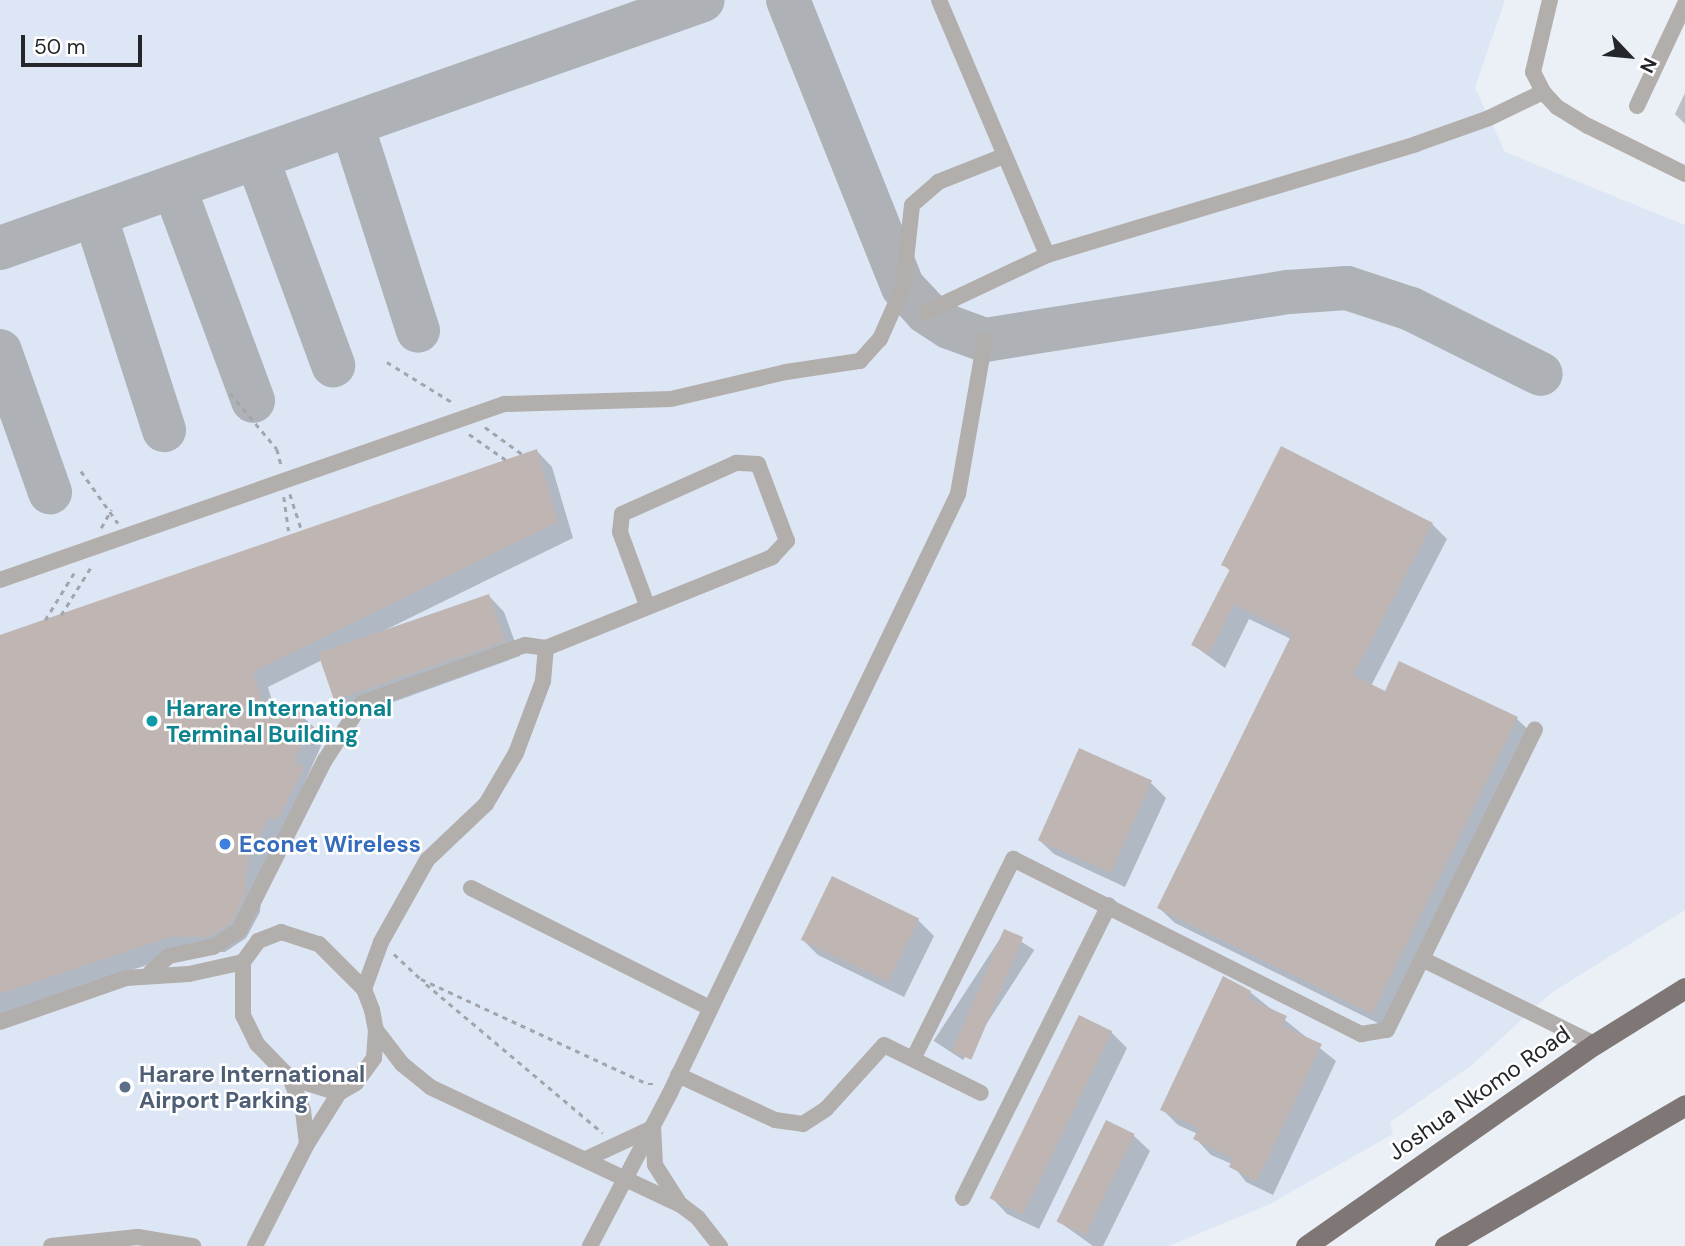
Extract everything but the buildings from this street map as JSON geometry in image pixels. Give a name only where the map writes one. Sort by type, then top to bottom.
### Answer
[{"type":"main road","name":"Joshua Nkomo Road","points":[[1306,1246],[1595,1044],[1685,988]]},
{"type":"main road","points":[[1445,1246],[1685,1105]]},
{"type":"street","points":[[939,0],[1001,157],[1047,255]]},
{"type":"street","points":[[1550,0],[1533,72],[1543,92],[1556,107],[1588,127],[1685,174]]},
{"type":"street","points":[[1637,106],[1685,4]]},
{"type":"street","points":[[926,312],[1047,255],[1416,144],[1489,118],[1543,92]]},
{"type":"street","points":[[0,580],[504,404],[671,399],[786,372],[860,361],[880,339],[903,287],[912,205],[938,182],[1001,157]]},
{"type":"street","points":[[590,1246],[678,1075],[958,494],[985,340]]},
{"type":"street","points":[[150,973],[169,956],[212,947],[239,930],[325,760],[362,703],[525,645],[546,648],[772,558],[787,541],[758,464],[736,463],[622,514],[620,532],[648,606]]},
{"type":"street","points":[[363,989],[381,943],[427,860],[486,804],[516,753],[543,681],[546,648]]},
{"type":"street","points":[[914,1059],[1013,859],[1361,1034],[1387,1030],[1424,960],[1535,729]]},
{"type":"street","points":[[471,888],[710,1007]]},
{"type":"street","points":[[963,1199],[1109,905]]},
{"type":"street","points":[[307,1144],[303,1111],[290,1078],[257,1045],[243,1015],[243,962],[258,941],[281,932],[293,932],[319,944],[363,989],[376,1030],[402,1064],[430,1087],[681,1205]]},
{"type":"street","points":[[1424,960],[1595,1044]]},
{"type":"street","points":[[0,1022],[100,986],[150,973],[189,974],[243,962]]},
{"type":"street","points":[[255,1246],[307,1144],[339,1093],[364,1075],[374,1058],[376,1030]]},
{"type":"street","points":[[678,1075],[775,1120],[803,1124],[826,1109],[884,1045],[981,1093]]},
{"type":"street","points":[[290,1078],[339,1093]]},
{"type":"street","points":[[586,1159],[618,1147],[652,1126]]},
{"type":"street","points":[[652,1126],[655,1165],[681,1205],[720,1246]]},
{"type":"street","points":[[51,1246],[137,1241],[193,1246]]},
{"type":"path","points":[[230,393],[277,449],[284,472]]},
{"type":"path","points":[[287,484],[302,531]]},
{"type":"path","points":[[381,943],[583,1113],[618,1147]]},
{"type":"path","points":[[421,979],[648,1084],[678,1075]]},
{"type":"shaded area","points":[[0,0],[1505,0],[1475,88],[1505,152],[1685,225],[1685,910],[1551,993],[1472,1065],[1390,1122],[1393,1134],[1270,1204],[1169,1246],[0,1246]]},
{"type":"taxiway","points":[[0,248],[703,0]]},
{"type":"taxiway","points":[[788,0],[903,287],[926,312],[949,327],[985,340],[1289,292],[1347,288],[1411,309],[1541,374]]},
{"type":"taxiway","points":[[352,125],[418,331]]},
{"type":"taxiway","points":[[257,158],[333,365]]},
{"type":"taxiway","points":[[174,187],[253,401]]},
{"type":"taxiway","points":[[95,215],[164,430]]},
{"type":"taxiway","points":[[0,351],[50,492]]},
{"type":"place","name":"Harare International Terminal Building","points":[[152,721]]},
{"type":"place","name":"Econet Wireless","points":[[225,844]]},
{"type":"place","name":"Harare International Airport Parking","points":[[125,1087]]}]
